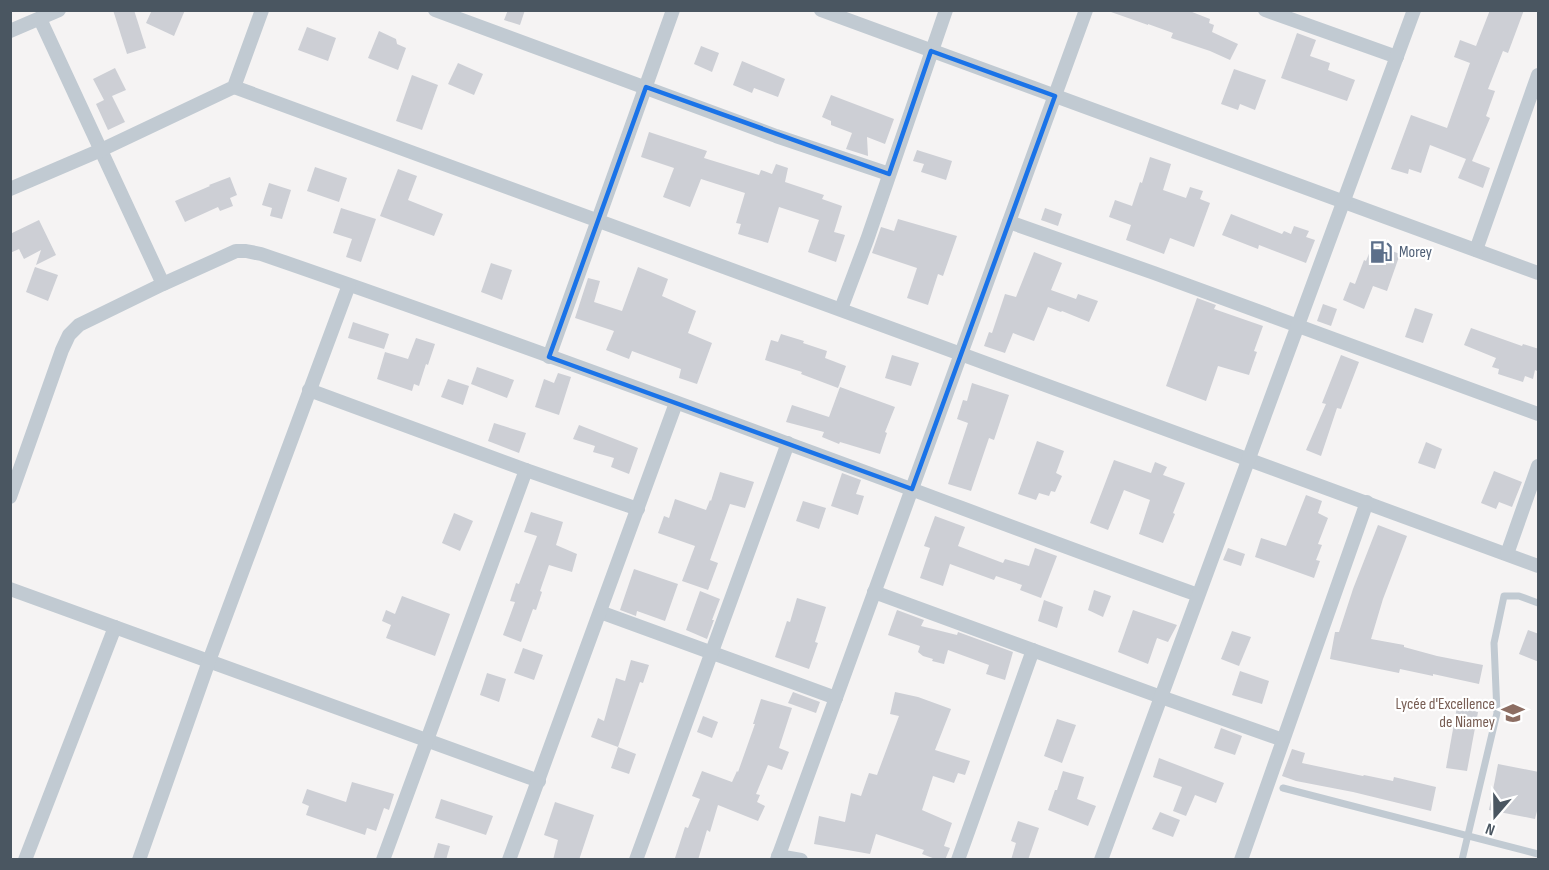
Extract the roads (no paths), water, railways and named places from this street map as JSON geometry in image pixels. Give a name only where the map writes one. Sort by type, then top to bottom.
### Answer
[{"type":"street","points":[[10,31],[59,10]]},
{"type":"street","points":[[10,189],[101,150],[234,87],[262,10]]},
{"type":"street","points":[[435,10],[776,136],[889,174]]},
{"type":"street","points":[[549,357],[673,10]]},
{"type":"street","points":[[821,10],[1539,273]]},
{"type":"street","points":[[841,309],[946,10]]},
{"type":"street","points":[[801,860],[778,858],[1086,10]]},
{"type":"street","points":[[1266,10],[1396,57]]},
{"type":"street","points":[[1101,860],[1414,10]]},
{"type":"street","points":[[40,19],[163,284]]},
{"type":"street","points":[[1476,250],[1539,75]]},
{"type":"street","points":[[234,87],[1539,566]]},
{"type":"street","points":[[1009,222],[1539,414]]},
{"type":"street","points":[[10,497],[69,335],[79,325],[163,284],[236,251],[246,251],[261,254],[349,285],[788,443],[1060,546],[1198,595]]},
{"type":"street","points":[[139,860],[209,661],[349,285]]},
{"type":"street","points":[[309,390],[638,509]]},
{"type":"street","points":[[509,860],[676,403]]},
{"type":"street","points":[[636,860],[788,443]]},
{"type":"street","points":[[1507,554],[1539,466]]},
{"type":"street","points":[[383,860],[526,470]]},
{"type":"street","points":[[1240,860],[1367,502]]},
{"type":"street","points":[[10,589],[539,781]]},
{"type":"street","points":[[874,592],[1283,740]]},
{"type":"street","points":[[600,612],[836,698]]},
{"type":"street","points":[[25,860],[115,627]]},
{"type":"street","points":[[958,860],[1033,650]]},
{"type":"lane","points":[[1462,860],[1497,713],[1494,643],[1504,596],[1519,596],[1539,603]]},
{"type":"lane","points":[[1283,788],[1539,854]]},
{"type":"place","name":"Morey","points":[[1381,252]]},
{"type":"place","name":"Lycée d'Excellence de Niamey","points":[[1513,713]]}]
